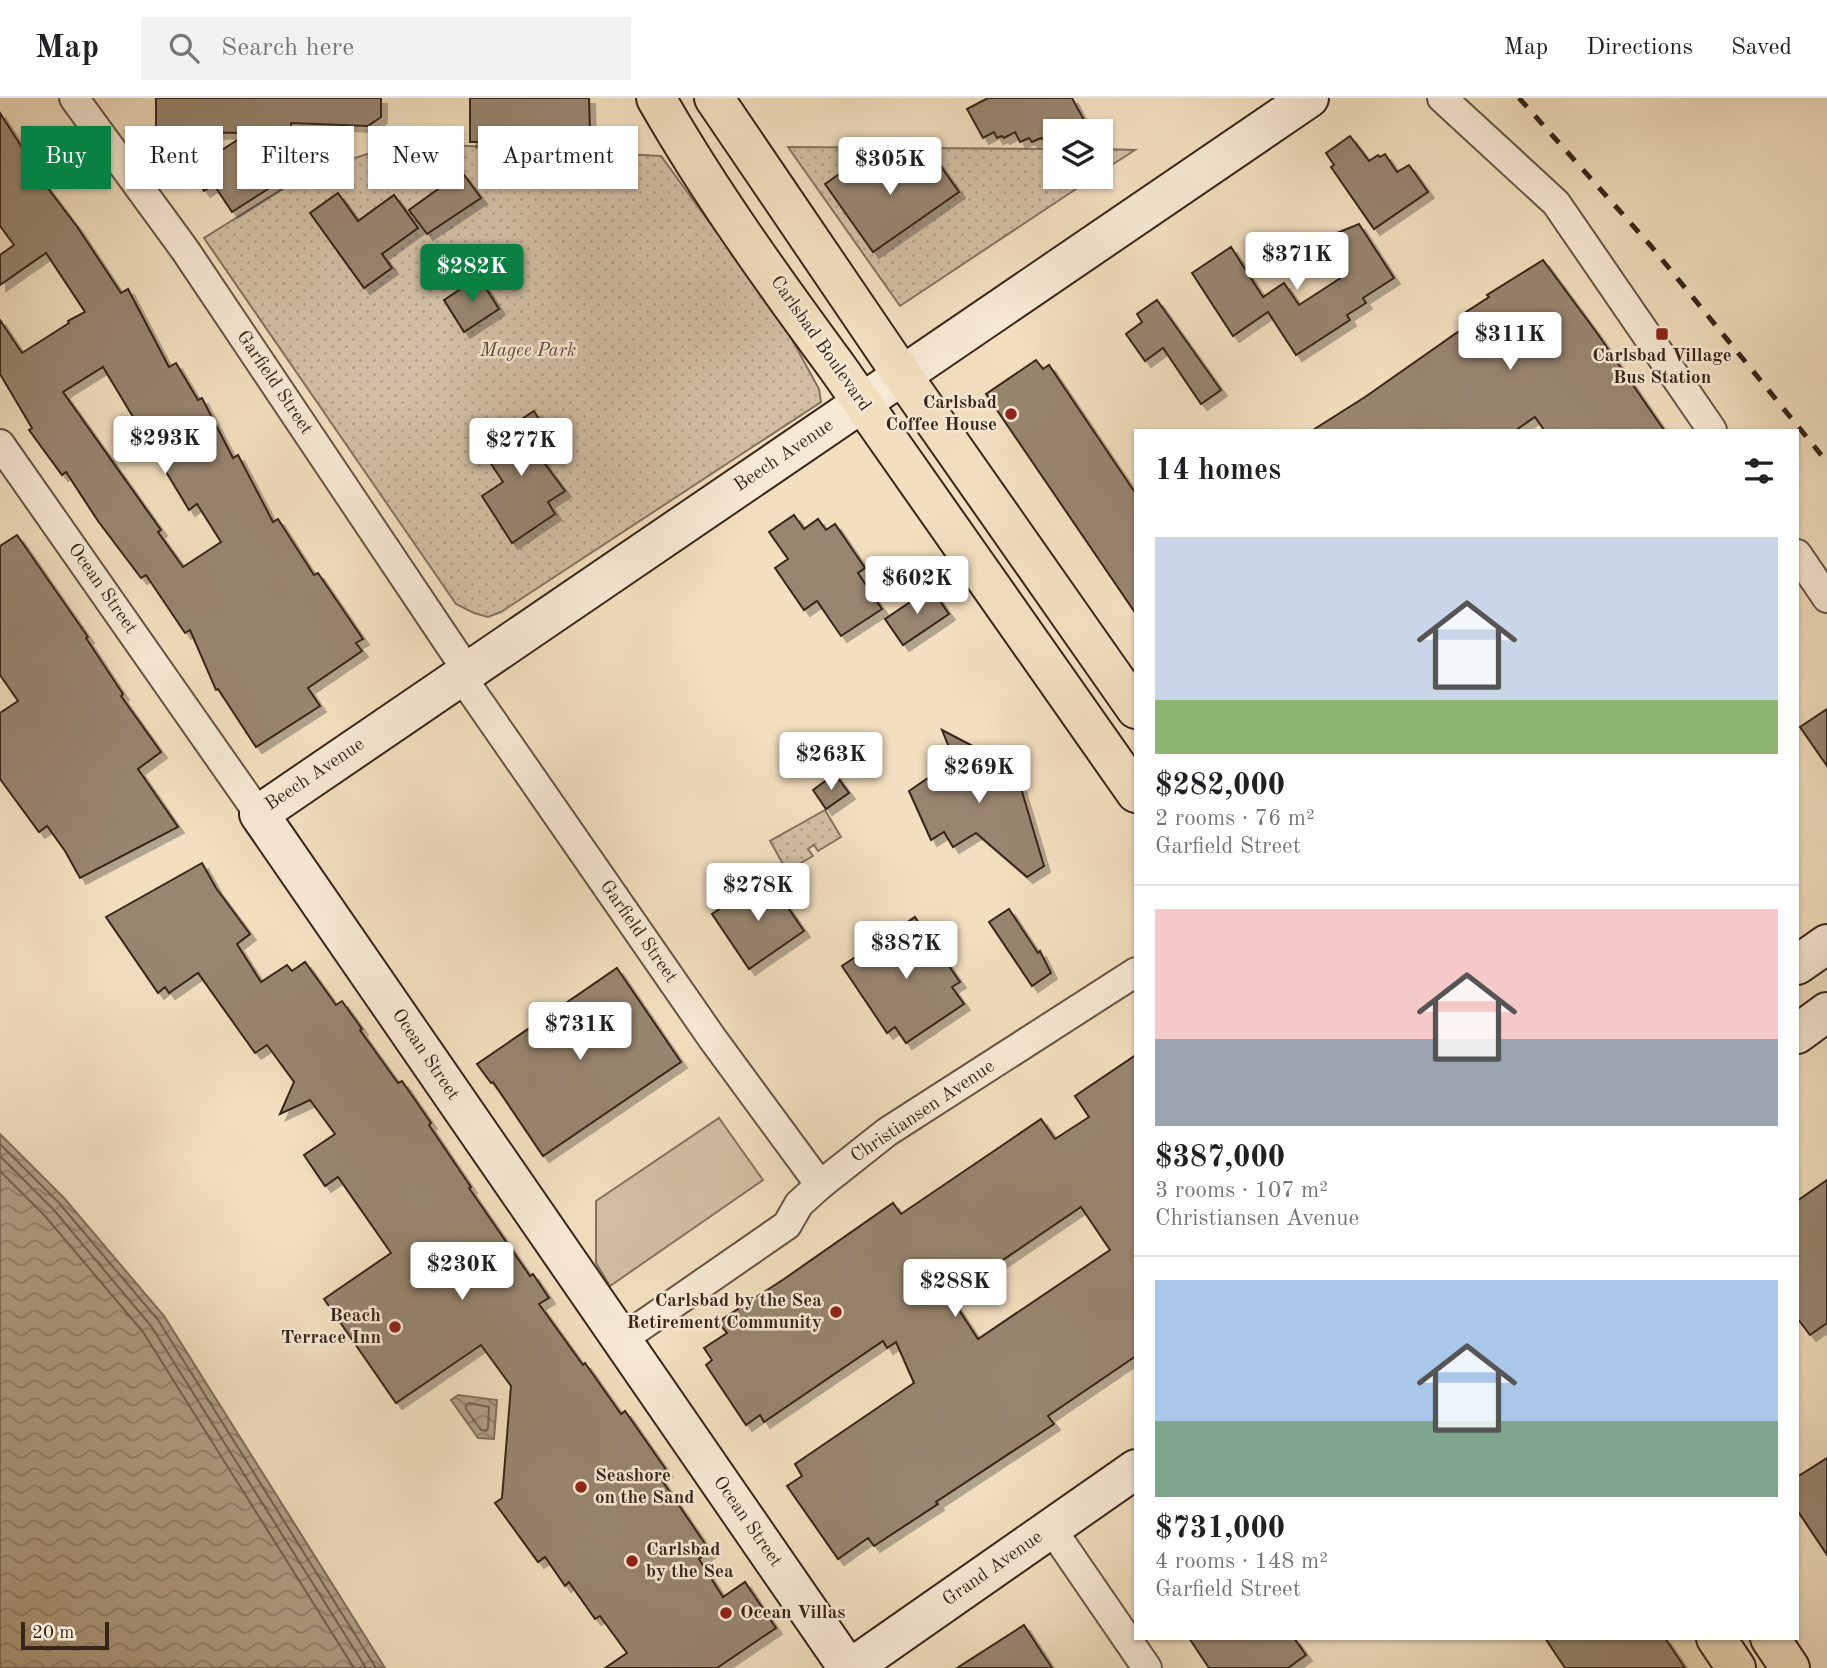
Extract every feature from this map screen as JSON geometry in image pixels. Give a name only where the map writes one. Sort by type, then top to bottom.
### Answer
[{"type":"main road","name":"Carlsbad Boulevard","points":[[656,98],[715,194],[1134,790]]},
{"type":"main road","points":[[714,98],[902,375],[1134,706]]},
{"type":"main road","points":[[1717,1640],[1736,1668]]},
{"type":"main road","points":[[1771,1640],[1790,1668]]},
{"type":"street","name":"Garfield Street","points":[[74,98],[184,250],[464,674],[712,1038],[820,1185]]},
{"type":"street","name":"Beech Avenue","points":[[259,814],[1309,98]]},
{"type":"street","points":[[1442,98],[1556,203],[1711,429]]},
{"type":"street","name":"Ocean Street","points":[[0,444],[849,1668]]},
{"type":"street","points":[[1799,557],[1827,598]]},
{"type":"street","points":[[1799,964],[1827,944]]},
{"type":"street","name":"Christiansen Avenue","points":[[621,1340],[787,1226],[799,1204],[887,1132],[1134,973]]},
{"type":"street","points":[[1799,1033],[1827,1012]]},
{"type":"street","name":"Grand Avenue","points":[[849,1668],[1134,1470]]},
{"type":"street","points":[[1051,1528],[1147,1668]]},
{"type":"green space","name":"Magee Park","points":[[464,146],[478,146],[478,189],[638,189],[638,155],[661,156],[783,323],[819,389],[821,402],[501,612],[488,617],[456,604],[204,238],[282,189],[354,189],[354,158],[368,154],[368,189],[464,189]]},
{"type":"green space","points":[[788,147],[1043,149],[1043,189],[1076,189],[900,306]]},
{"type":"green space","points":[[1113,149],[1135,150],[1113,164]]},
{"type":"green space","points":[[825,810],[841,837],[818,851],[814,845],[808,849],[813,856],[787,871],[770,841]]},
{"type":"green space","points":[[719,1118],[763,1180],[610,1286],[596,1263],[596,1201]]},
{"type":"water","points":[[0,1134],[64,1198],[164,1316],[385,1668],[0,1668]]},
{"type":"water","points":[[458,1395],[497,1400],[494,1439],[478,1438],[451,1400]]},
{"type":"building","points":[[156,98],[381,98],[381,117],[368,126],[291,123],[291,126],[237,126],[237,133],[223,133],[223,126],[156,126]]},
{"type":"building","points":[[470,98],[589,98],[590,126],[478,126],[478,142],[470,142]]},
{"type":"building","points":[[988,98],[1072,98],[1083,119],[1043,119],[1043,138],[1032,142],[1029,138],[1020,142],[1015,132],[1004,138],[997,138],[994,132],[983,138],[967,109]]},
{"type":"building","points":[[0,113],[21,146],[21,189],[49,189],[121,293],[128,289],[169,367],[176,363],[198,400],[202,398],[233,458],[238,455],[273,522],[278,519],[314,575],[318,573],[363,639],[356,643],[362,651],[308,688],[320,706],[256,747],[218,689],[216,690],[190,630],[185,633],[146,575],[141,578],[98,521],[66,472],[62,475],[29,430],[32,428],[0,374],[0,320],[22,353],[85,312],[46,253],[0,285],[0,255],[14,245],[0,226]],"holes":[[[103,367],[189,510],[197,504],[221,542],[183,567],[158,532],[161,530],[63,392]]]},
{"type":"building","points":[[1350,136],[1369,161],[1385,154],[1397,172],[1409,165],[1428,192],[1374,229],[1331,167],[1334,165],[1326,153]]},
{"type":"building","points":[[237,140],[237,189],[268,189],[232,212],[217,189],[223,189],[223,149]]},
{"type":"building","points":[[930,151],[959,192],[873,252],[825,184],[868,154],[887,180]]},
{"type":"building","points":[[464,175],[481,198],[427,234],[409,210],[438,189],[464,189]]},
{"type":"building","points":[[338,193],[358,221],[394,195],[418,228],[382,254],[392,268],[364,288],[310,213]]},
{"type":"building","points":[[1359,224],[1394,278],[1363,298],[1366,303],[1347,315],[1350,320],[1296,355],[1268,312],[1233,336],[1192,273],[1231,247],[1263,297],[1284,283],[1299,305],[1342,277],[1326,253],[1334,248],[1327,237]]},
{"type":"building","points":[[1543,260],[1663,429],[1543,429],[1535,417],[1517,429],[1315,429],[1469,324],[1472,321],[1466,312],[1489,297],[1487,295]]},
{"type":"building","points":[[479,277],[499,309],[464,332],[444,300]]},
{"type":"building","points":[[1157,300],[1221,390],[1201,404],[1163,348],[1145,361],[1126,334],[1142,322],[1137,314]]},
{"type":"building","points":[[1036,360],[1043,369],[1049,365],[1134,491],[1134,611],[986,394]]},
{"type":"building","points":[[534,411],[551,439],[534,449],[565,491],[548,502],[555,514],[512,543],[482,496],[503,482],[480,447]]},
{"type":"building","points":[[794,515],[804,529],[818,519],[826,530],[835,524],[865,568],[858,573],[882,609],[841,636],[817,601],[804,610],[775,568],[788,559],[769,532]]},
{"type":"building","points":[[17,535],[88,637],[86,638],[123,694],[121,696],[161,752],[138,769],[178,827],[80,878],[47,826],[39,832],[0,779],[0,713],[18,701],[0,675],[0,546]]},
{"type":"building","points":[[931,588],[949,614],[903,645],[885,619]]},
{"type":"building","points":[[1827,709],[1827,766],[1800,727]]},
{"type":"building","points":[[942,730],[1015,768],[1044,866],[1027,877],[976,833],[953,847],[944,832],[931,840],[909,791],[954,760]]},
{"type":"building","points":[[835,774],[849,793],[826,809],[813,790]]},
{"type":"building","points":[[202,863],[216,888],[250,934],[237,944],[261,982],[287,965],[292,971],[305,962],[336,1005],[342,1001],[398,1083],[402,1081],[431,1123],[429,1125],[471,1187],[469,1188],[530,1276],[533,1274],[549,1298],[539,1304],[621,1414],[625,1411],[667,1471],[659,1476],[710,1551],[699,1559],[723,1597],[745,1582],[776,1628],[717,1668],[605,1668],[627,1653],[600,1616],[595,1619],[569,1582],[565,1586],[545,1557],[538,1562],[495,1503],[502,1498],[511,1386],[481,1345],[396,1403],[324,1299],[391,1253],[338,1177],[325,1186],[304,1155],[335,1134],[310,1100],[280,1114],[294,1082],[267,1045],[255,1053],[198,973],[169,993],[165,987],[158,993],[106,917]]},
{"type":"building","points":[[767,877],[804,931],[749,969],[712,914]]},
{"type":"building","points":[[1009,909],[1038,953],[1040,951],[1051,973],[1032,986],[989,922]]},
{"type":"building","points":[[915,917],[960,982],[952,987],[964,1004],[906,1043],[895,1027],[887,1033],[842,966]]},
{"type":"building","points":[[617,968],[681,1062],[543,1156],[493,1082],[491,1083],[477,1064]]},
{"type":"building","name":"Carlsbad by the Sea Retirement Community","points":[[1134,1056],[1134,1357],[1048,1416],[1054,1424],[936,1502],[938,1504],[874,1546],[868,1538],[838,1559],[787,1486],[802,1476],[795,1464],[914,1383],[896,1342],[887,1348],[883,1341],[764,1422],[760,1415],[746,1425],[706,1365],[712,1360],[704,1348],[727,1333],[718,1322],[893,1203],[901,1214],[1041,1119],[1055,1139],[1089,1117],[1075,1096]],"holes":[[[1081,1207],[1110,1250],[978,1339],[950,1296]]]},
{"type":"building","points":[[1827,1180],[1827,1323],[1810,1335],[1799,1321],[1799,1200]]},
{"type":"building","points":[[1827,1458],[1827,1555],[1799,1513],[1799,1476]]},
{"type":"building","points":[[1024,1625],[1052,1668],[957,1668]]},
{"type":"building","points":[[1190,1640],[1295,1640],[1306,1655],[1288,1668],[1209,1668]]},
{"type":"building","points":[[1546,1640],[1666,1640],[1685,1668],[1565,1668]]},
{"type":"railway","points":[[1519,98],[1651,246],[1827,462]]},
{"type":"place","name":"Carlsbad Village Bus Station","points":[[1662,334]]},
{"type":"place","name":"Carlsbad Coffee House","points":[[1011,414]]},
{"type":"place","name":"Carlsbad by the Sea Retirement Community","points":[[836,1312]]},
{"type":"place","name":"Beach Terrace Inn","points":[[395,1327]]},
{"type":"place","name":"Seashore on the Sand","points":[[581,1487]]},
{"type":"place","name":"Carlsbad by the Sea","points":[[632,1561]]},
{"type":"place","name":"Ocean Villas","points":[[726,1613]]}]
